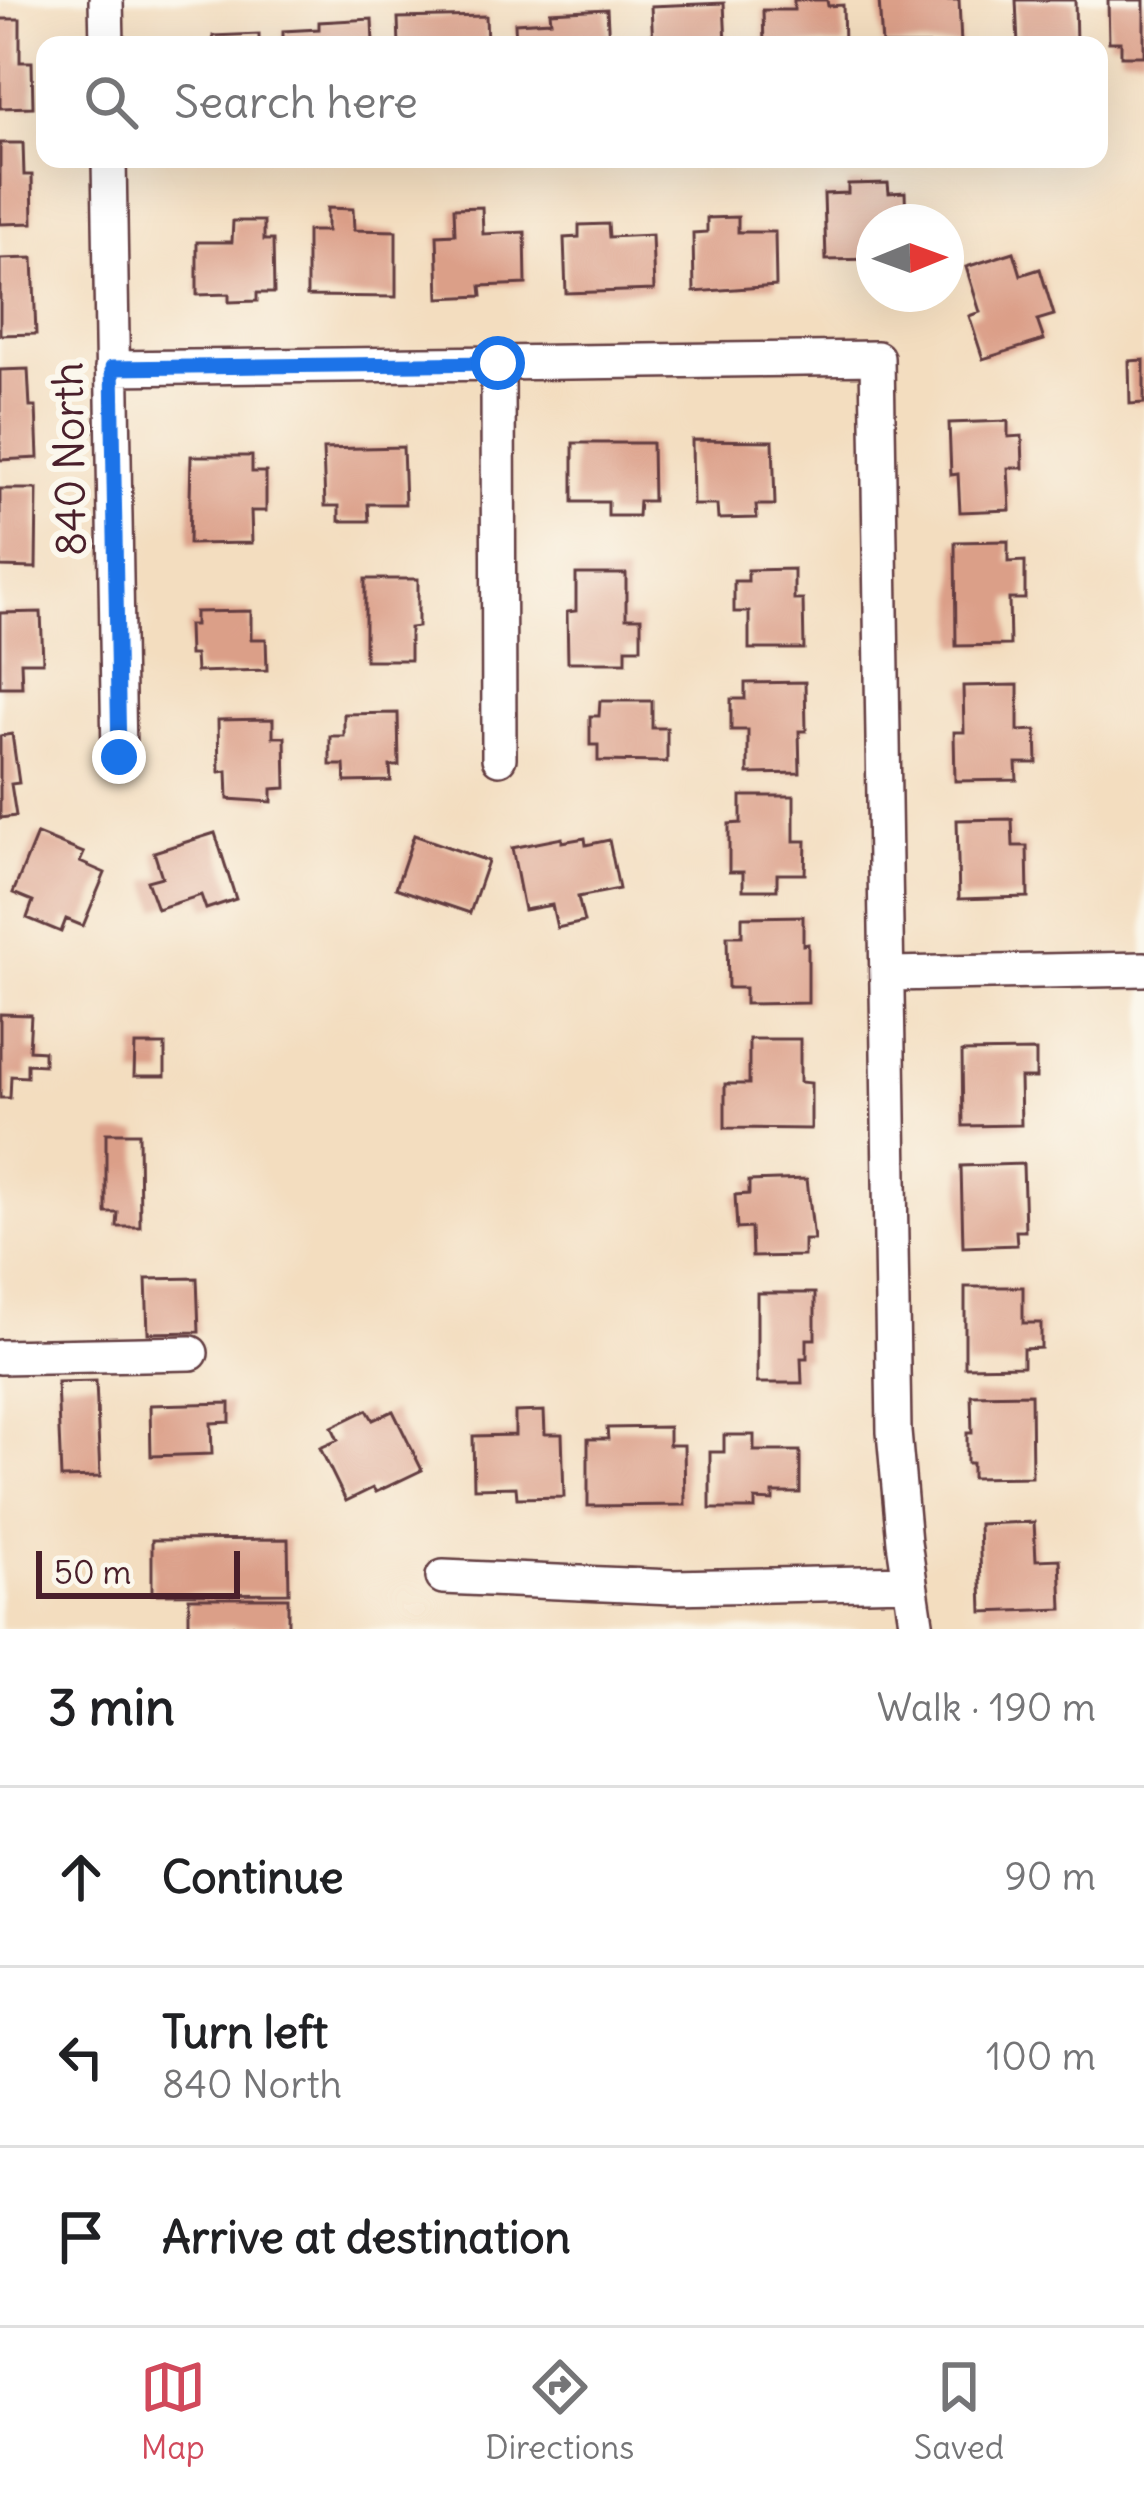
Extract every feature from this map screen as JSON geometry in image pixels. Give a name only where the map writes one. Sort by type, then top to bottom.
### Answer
[{"type":"street","points":[[106,0],[107,36]]},
{"type":"street","name":"840 North","points":[[109,168],[119,757]]},
{"type":"street","points":[[112,368],[877,358],[894,1432],[916,1629]]},
{"type":"street","points":[[498,363],[499,758]]},
{"type":"street","points":[[890,974],[1144,969]]},
{"type":"street","points":[[0,1357],[191,1353]]},
{"type":"street","points":[[442,1577],[672,1587],[910,1582]]},
{"type":"building","points":[[794,0],[843,5],[844,36],[764,36],[763,10],[794,10]]},
{"type":"building","points":[[879,0],[959,0],[961,36],[881,36]]},
{"type":"building","points":[[1016,0],[1075,0],[1076,36],[1018,36]]},
{"type":"building","points":[[1108,0],[1144,0],[1144,56],[1121,56],[1121,42],[1109,42]]},
{"type":"building","points":[[724,3],[726,36],[653,36],[651,6]]},
{"type":"building","points":[[607,9],[608,36],[516,36],[515,23],[551,21],[550,12]]},
{"type":"building","points":[[486,16],[487,36],[399,36],[398,18]]},
{"type":"building","points":[[0,19],[20,19],[20,62],[32,62],[33,107],[0,108]]},
{"type":"building","points":[[372,19],[373,36],[283,36],[283,31],[319,29],[319,22]]},
{"type":"building","points":[[0,143],[23,143],[24,175],[32,175],[33,223],[0,224]]},
{"type":"building","points":[[888,183],[889,193],[905,192],[905,204],[856,204],[856,259],[826,260],[824,194],[848,193],[848,184]]},
{"type":"building","points":[[482,207],[483,234],[525,232],[526,284],[481,286],[482,296],[439,298],[437,235],[455,234],[454,208]]},
{"type":"building","points":[[327,208],[353,209],[354,230],[396,231],[396,297],[307,296],[307,231],[327,231]]},
{"type":"building","points":[[738,217],[738,232],[775,232],[776,286],[694,292],[693,233],[707,232],[707,218]]},
{"type":"building","points":[[233,221],[264,221],[264,240],[273,240],[274,293],[257,293],[257,301],[229,302],[229,294],[197,295],[197,242],[232,242]]},
{"type":"building","points":[[608,224],[609,237],[652,235],[654,290],[566,293],[564,238],[579,237],[579,225]]},
{"type":"building","points":[[1014,252],[1021,275],[1040,269],[1054,315],[1037,320],[1044,340],[983,359],[969,316],[980,312],[966,267]]},
{"type":"building","points":[[33,258],[36,334],[0,335],[0,259]]},
{"type":"building","points":[[1144,360],[1144,403],[1130,404],[1129,361]]},
{"type":"building","points":[[28,369],[30,407],[36,407],[38,458],[0,460],[0,370]]},
{"type":"building","points":[[1008,421],[1008,437],[1022,436],[1023,468],[1008,468],[1010,510],[960,512],[958,474],[951,475],[949,423]]},
{"type":"building","points":[[692,440],[773,441],[775,505],[756,505],[757,518],[718,519],[717,505],[693,505]]},
{"type":"building","points":[[573,443],[652,443],[653,501],[639,501],[638,516],[608,516],[608,502],[573,502]]},
{"type":"building","points":[[403,447],[405,504],[368,504],[369,521],[339,521],[339,506],[325,506],[323,449]]},
{"type":"building","points":[[191,456],[252,456],[252,472],[266,472],[266,511],[251,511],[252,543],[189,544]]},
{"type":"building","points":[[0,489],[37,489],[36,568],[0,567]]},
{"type":"building","points":[[1008,541],[1008,562],[1025,561],[1025,599],[1009,599],[1010,645],[956,646],[955,542]]},
{"type":"building","points":[[794,569],[794,600],[803,600],[804,649],[749,649],[749,612],[734,612],[734,581],[748,581],[748,570]]},
{"type":"building","points":[[576,574],[626,574],[626,618],[641,618],[641,648],[626,648],[626,662],[568,662],[567,612],[576,611]]},
{"type":"building","points":[[365,579],[418,579],[418,627],[410,628],[410,660],[365,660]]},
{"type":"building","points":[[251,611],[251,639],[266,639],[267,670],[196,672],[195,655],[189,655],[188,625],[195,625],[195,612]]},
{"type":"building","points":[[41,612],[43,662],[21,662],[22,687],[0,687],[0,613]]},
{"type":"building","points":[[805,682],[806,731],[799,731],[800,773],[748,774],[748,730],[731,730],[731,699],[745,699],[745,683]]},
{"type":"building","points":[[1018,685],[1018,731],[1036,730],[1037,763],[1016,763],[1017,780],[955,781],[954,732],[964,732],[963,686]]},
{"type":"building","points":[[600,701],[652,701],[652,728],[667,728],[667,762],[598,761],[598,745],[590,745],[590,716],[599,716]]},
{"type":"building","points":[[398,713],[399,766],[390,766],[391,781],[345,782],[344,765],[330,765],[330,736],[344,736],[344,714]]},
{"type":"building","points":[[273,719],[273,737],[285,737],[286,788],[272,789],[272,802],[228,799],[227,771],[219,772],[218,720]]},
{"type":"building","points":[[12,734],[19,783],[11,784],[16,816],[0,818],[0,736]]},
{"type":"building","points":[[741,796],[794,796],[794,841],[806,841],[805,874],[777,874],[777,890],[743,890],[743,872],[729,872],[729,824],[741,823]]},
{"type":"building","points":[[1012,819],[1013,846],[1027,846],[1028,897],[959,899],[957,820]]},
{"type":"building","points":[[215,833],[236,899],[206,909],[201,895],[157,909],[147,881],[162,877],[154,852]]},
{"type":"building","points":[[37,834],[84,853],[80,862],[105,873],[83,926],[66,919],[61,932],[27,918],[33,901],[13,893]]},
{"type":"building","points":[[414,835],[488,861],[470,913],[396,888]]},
{"type":"building","points":[[562,838],[562,842],[585,838],[586,845],[609,840],[619,889],[578,897],[584,922],[557,928],[552,905],[524,910],[512,848]]},
{"type":"building","points":[[803,916],[808,1003],[745,1004],[745,988],[728,988],[727,936],[742,936],[742,917]]},
{"type":"building","points":[[0,1014],[31,1015],[29,1050],[44,1051],[44,1065],[27,1064],[27,1077],[11,1076],[10,1098],[0,1098]]},
{"type":"building","points":[[749,1039],[800,1039],[800,1082],[811,1083],[811,1129],[725,1128],[725,1084],[749,1084]]},
{"type":"building","points":[[135,1045],[165,1045],[165,1076],[134,1076]]},
{"type":"building","points":[[1036,1051],[1036,1078],[1020,1078],[1021,1125],[963,1126],[962,1052]]},
{"type":"building","points":[[106,1133],[139,1133],[140,1227],[117,1227],[118,1213],[106,1213]]},
{"type":"building","points":[[1023,1164],[1025,1231],[1016,1231],[1017,1245],[963,1247],[961,1166]]},
{"type":"building","points":[[807,1179],[814,1240],[804,1240],[804,1256],[752,1257],[751,1228],[737,1229],[735,1195],[749,1194],[749,1181]]},
{"type":"building","points":[[197,1278],[199,1332],[148,1333],[146,1279]]},
{"type":"building","points":[[965,1287],[1023,1287],[1023,1323],[1041,1323],[1041,1348],[1023,1349],[1023,1366],[965,1367]]},
{"type":"building","points":[[757,1293],[815,1293],[815,1339],[807,1339],[807,1358],[801,1358],[802,1383],[757,1383]]},
{"type":"building","points":[[96,1381],[100,1477],[61,1478],[57,1382]]},
{"type":"building","points":[[1031,1394],[1032,1477],[972,1478],[972,1463],[967,1463],[971,1395]]},
{"type":"building","points":[[230,1403],[230,1422],[211,1423],[212,1454],[151,1456],[150,1405]]},
{"type":"building","points":[[367,1410],[373,1420],[393,1411],[422,1470],[346,1501],[320,1448],[338,1440],[332,1427]]},
{"type":"building","points":[[544,1411],[545,1434],[562,1434],[564,1497],[517,1498],[516,1487],[474,1488],[473,1436],[515,1435],[515,1412]]},
{"type":"building","points":[[669,1427],[669,1445],[684,1445],[685,1505],[588,1506],[588,1439],[608,1439],[607,1428]]},
{"type":"building","points":[[724,1435],[754,1435],[754,1451],[800,1451],[800,1493],[773,1493],[773,1501],[755,1500],[755,1509],[710,1509],[710,1452],[724,1452]]},
{"type":"building","points":[[1034,1522],[1036,1560],[1060,1559],[1062,1609],[982,1612],[979,1524]]},
{"type":"building","points":[[288,1539],[289,1593],[152,1594],[152,1540]]},
{"type":"building","points":[[189,1598],[288,1598],[288,1626],[189,1626]]},
{"type":"route","points":[[119,757],[112,368],[498,363]]}]
